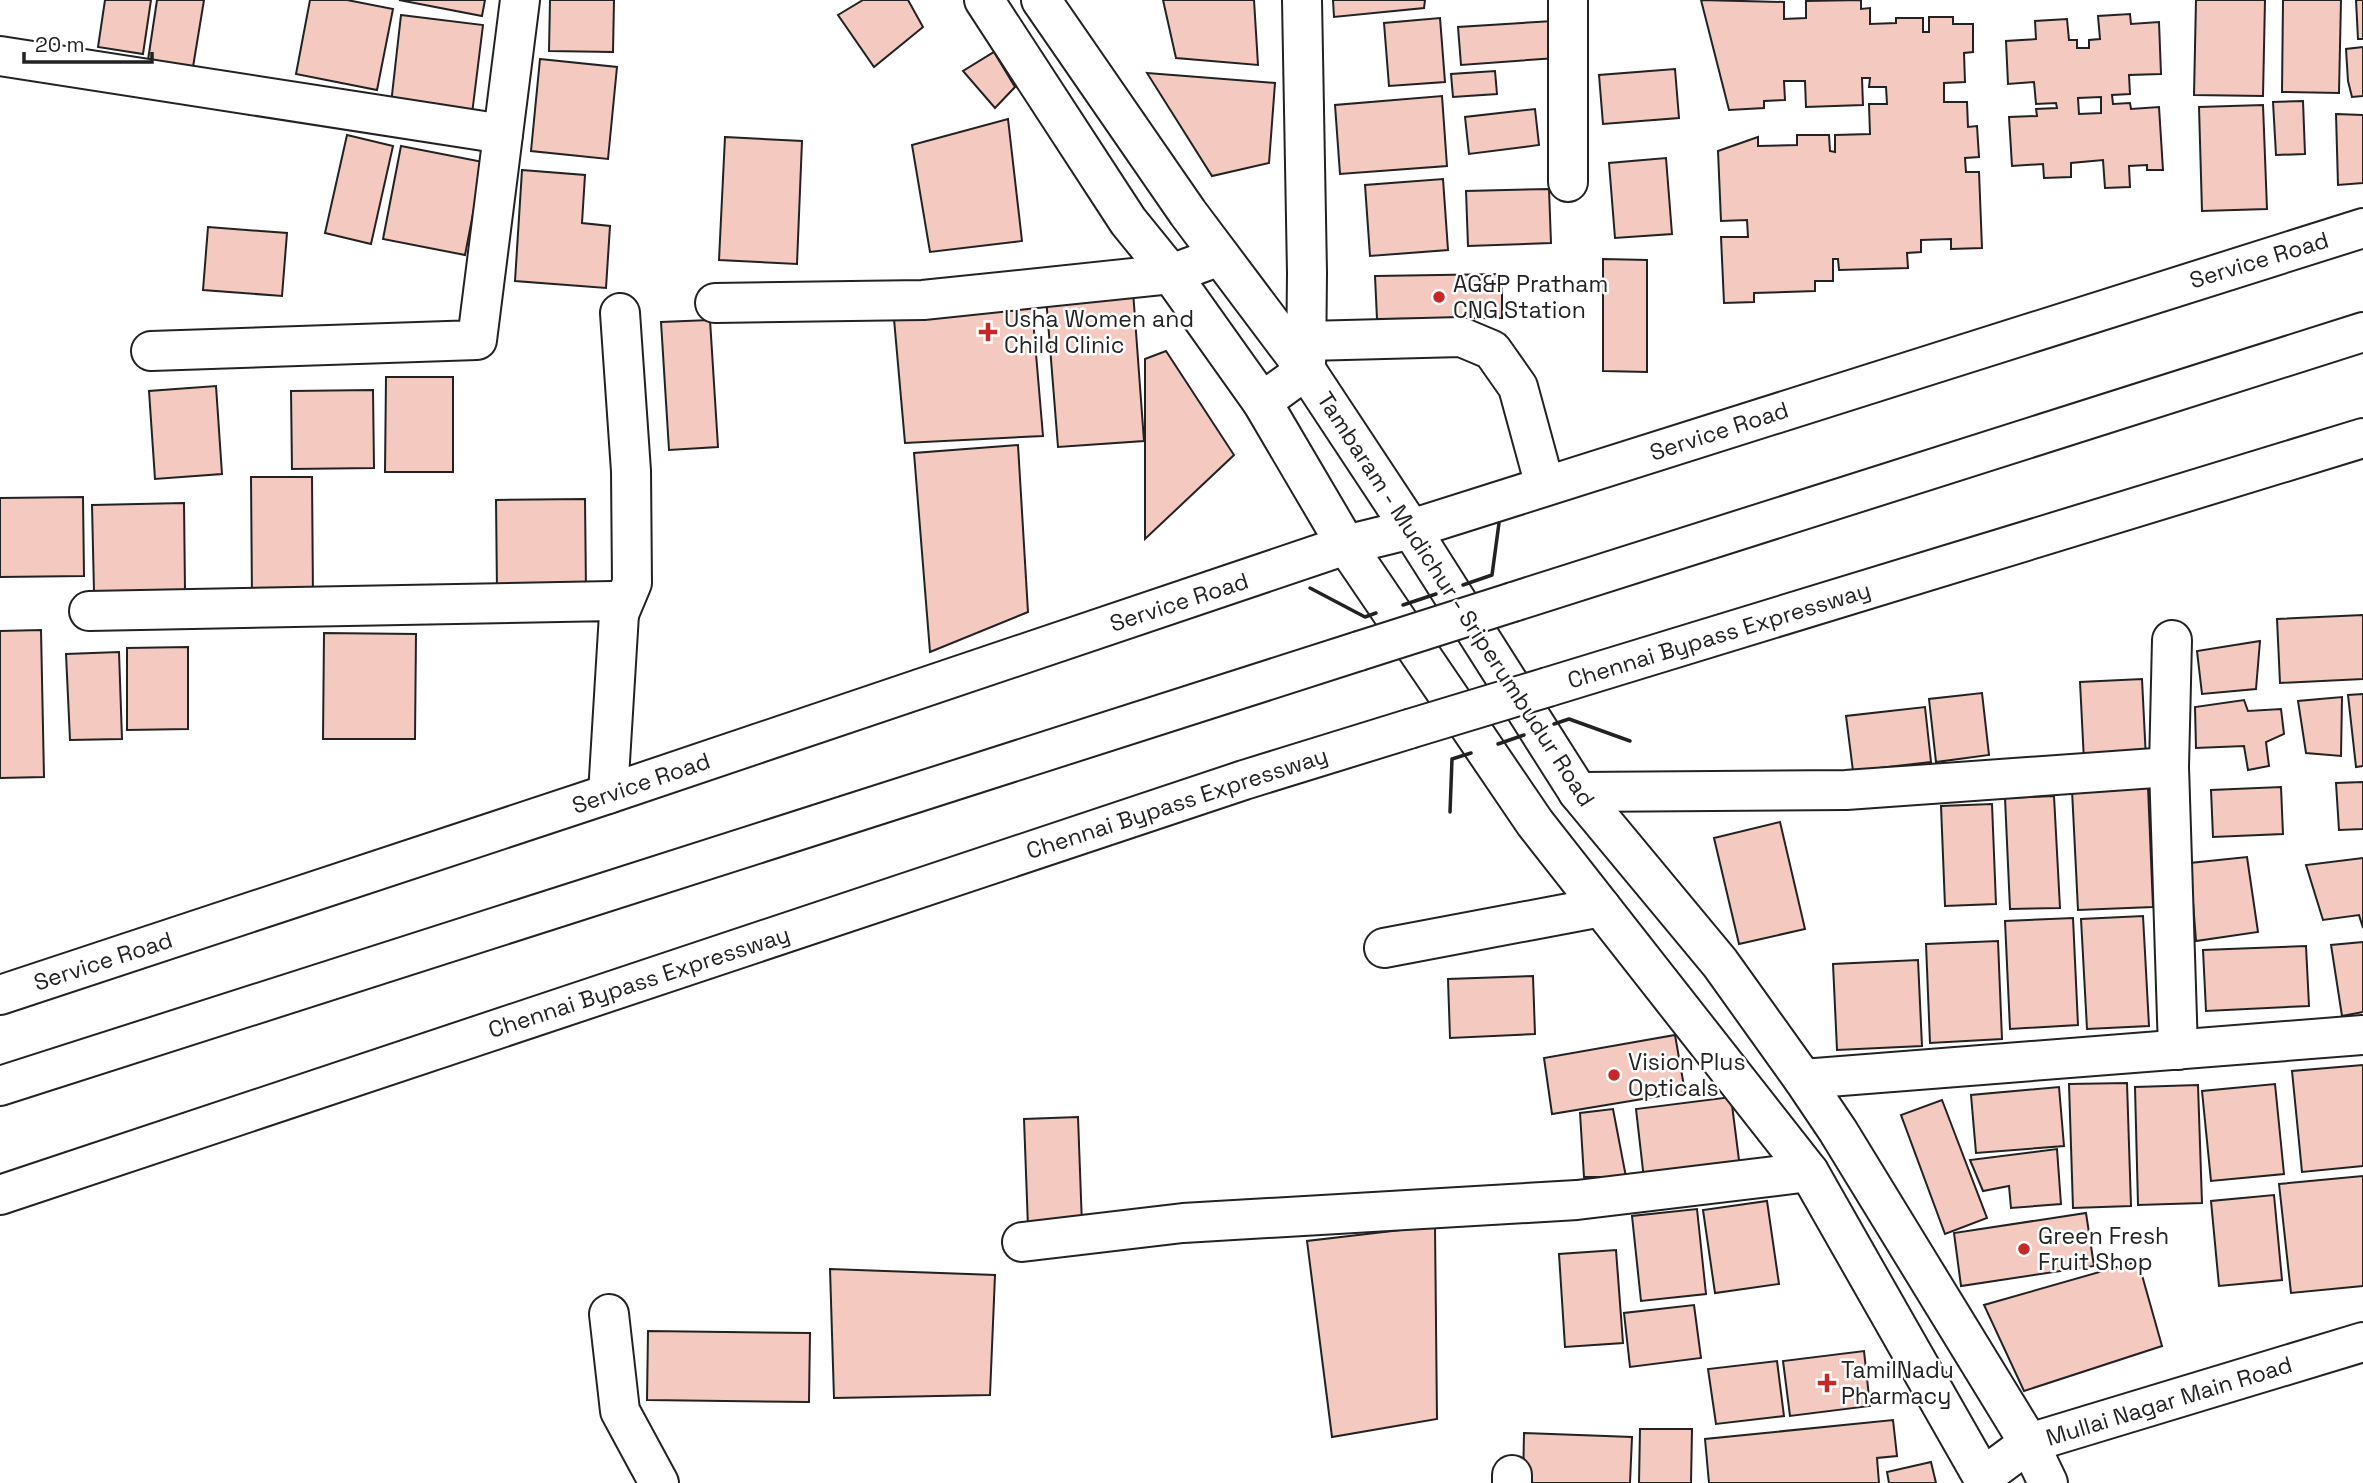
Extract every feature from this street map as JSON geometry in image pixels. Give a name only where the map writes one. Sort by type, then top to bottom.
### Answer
[{"type":"main road","points":[[151,351],[477,340],[520,0]]},
{"type":"main road","points":[[984,0],[1128,221],[1171,274],[1262,401],[1346,545],[1535,823],[1809,1172],[1984,1480]]},
{"type":"main road","name":"Tambaram - Mudichur - Sriperumbudur Road","points":[[1041,0],[1220,256],[1306,356],[1411,529],[1578,792],[1720,963],[1803,1079],[2029,1443],[2048,1483]]},
{"type":"main road","points":[[1302,0],[1306,356]]},
{"type":"main road","points":[[1568,0],[1568,182]]},
{"type":"main road","points":[[0,56],[503,134]]},
{"type":"main road","name":"Service Road","points":[[0,995],[608,794],[1346,545],[1411,529],[2363,228]]},
{"type":"main road","points":[[715,303],[923,300],[1171,274],[1220,256]]},
{"type":"main road","points":[[608,794],[619,614],[632,583],[631,471],[620,313]]},
{"type":"main road","points":[[0,1086],[2363,332]]},
{"type":"main road","points":[[1262,401],[1306,356],[1461,337],[1492,350],[1518,387],[1545,486]]},
{"type":"main road","name":"Chennai Bypass Expressway","points":[[0,1195],[1244,780],[2363,438]]},
{"type":"main road","points":[[89,611],[612,601],[619,614]]},
{"type":"main road","points":[[2172,640],[2169,767],[2178,1050]]},
{"type":"main road","points":[[1578,792],[1846,790],[2169,767]]},
{"type":"main road","points":[[1384,948],[1601,907]]},
{"type":"main road","points":[[1803,1079],[2363,1035]]},
{"type":"main road","points":[[1022,1242],[1183,1223],[1577,1200],[1809,1172]]},
{"type":"main road","points":[[609,1314],[620,1411],[659,1483]]},
{"type":"main road","name":"Mullai Nagar Main Road","points":[[1984,1480],[2029,1443],[2363,1342]]},
{"type":"building","points":[[105,0],[151,0],[143,54],[98,47]]},
{"type":"building","points":[[157,0],[204,0],[193,67],[148,60]]},
{"type":"building","points":[[310,0],[347,0],[393,9],[377,90],[296,74]]},
{"type":"building","points":[[399,0],[485,0],[482,16]]},
{"type":"building","points":[[550,0],[614,0],[613,52],[549,51]]},
{"type":"building","points":[[863,0],[908,0],[923,27],[874,67],[838,15]]},
{"type":"building","points":[[1163,0],[1254,0],[1258,65],[1176,58]]},
{"type":"building","points":[[1333,0],[1425,0],[1424,8],[1334,17]]},
{"type":"building","points":[[1701,0],[1784,2],[1784,19],[1806,18],[1806,1],[1861,0],[1861,9],[1870,8],[1870,24],[1896,23],[1896,18],[1923,18],[1923,32],[1929,32],[1929,17],[1953,17],[1953,24],[1973,24],[1973,52],[1964,53],[1965,82],[1944,83],[1944,102],[1967,102],[1968,127],[1977,126],[1979,157],[1965,158],[1966,172],[1979,172],[1982,248],[1951,249],[1951,239],[1921,240],[1921,252],[1907,253],[1908,268],[1839,270],[1838,259],[1833,259],[1833,281],[1815,281],[1815,291],[1754,293],[1754,302],[1724,303],[1721,237],[1748,237],[1747,220],[1721,221],[1718,151],[1758,137],[1758,146],[1797,145],[1797,135],[1829,135],[1830,151],[1835,152],[1835,135],[1870,134],[1869,104],[1887,104],[1886,87],[1869,87],[1870,78],[1862,78],[1863,105],[1806,107],[1805,81],[1784,81],[1785,100],[1764,101],[1764,108],[1729,110]]},
{"type":"building","points":[[2196,0],[2265,0],[2263,96],[2194,95]]},
{"type":"building","points":[[2283,0],[2341,0],[2339,93],[2282,92]]},
{"type":"building","points":[[2356,0],[2363,0],[2363,39],[2358,39]]},
{"type":"building","points":[[2130,14],[2131,24],[2159,22],[2161,74],[2129,75],[2130,94],[2112,95],[2113,104],[2130,103],[2131,109],[2159,107],[2163,170],[2147,170],[2147,165],[2129,166],[2130,187],[2105,188],[2103,160],[2071,163],[2071,177],[2044,178],[2043,164],[2012,166],[2009,117],[2037,116],[2036,109],[2057,108],[2056,103],[2036,104],[2034,82],[2008,84],[2006,41],[2036,39],[2035,21],[2067,19],[2069,40],[2077,40],[2077,48],[2089,48],[2089,40],[2100,39],[2098,16]],"holes":[[[2101,97],[2101,113],[2079,114],[2078,98]]]},
{"type":"building","points":[[401,15],[483,25],[472,114],[391,104]]},
{"type":"building","points":[[1440,18],[1445,82],[1389,86],[1384,23]]},
{"type":"building","points":[[1553,21],[1556,58],[1461,65],[1458,27]]},
{"type":"building","points":[[2363,47],[2363,96],[2352,97],[2346,49]]},
{"type":"building","points":[[994,52],[1015,87],[995,108],[963,71]]},
{"type":"building","points":[[540,59],[617,67],[608,159],[531,151]]},
{"type":"building","points":[[1675,69],[1679,118],[1603,124],[1599,75]]},
{"type":"building","points":[[1495,71],[1497,94],[1453,97],[1451,74]]},
{"type":"building","points":[[1147,73],[1275,83],[1269,163],[1212,176]]},
{"type":"building","points":[[1442,96],[1447,166],[1340,174],[1335,105]]},
{"type":"building","points":[[2303,101],[2305,154],[2276,155],[2273,102]]},
{"type":"building","points":[[2263,105],[2267,209],[2202,211],[2199,107]]},
{"type":"building","points":[[1535,109],[1539,145],[1469,154],[1465,117]]},
{"type":"building","points":[[2336,114],[2363,115],[2363,183],[2338,185]]},
{"type":"building","points":[[1008,119],[1022,241],[930,252],[912,145]]},
{"type":"building","points":[[347,135],[393,146],[371,244],[325,233]]},
{"type":"building","points":[[725,137],[802,141],[797,264],[719,260]]},
{"type":"building","points":[[401,146],[483,162],[465,255],[383,239]]},
{"type":"building","points":[[1666,158],[1672,234],[1615,238],[1609,163]]},
{"type":"building","points":[[522,170],[585,175],[582,223],[610,226],[606,288],[515,281]]},
{"type":"building","points":[[1443,179],[1448,250],[1370,256],[1365,185]]},
{"type":"building","points":[[1549,189],[1551,243],[1468,246],[1466,191]]},
{"type":"building","points":[[208,227],[287,233],[282,296],[203,290]]},
{"type":"building","points":[[1603,259],[1647,260],[1647,372],[1603,371]]},
{"type":"building","name":"AG&P Pratham CNG Station","points":[[1502,274],[1502,318],[1377,319],[1375,276]]},
{"type":"building","points":[[1133,291],[1144,441],[1058,447],[1046,297]]},
{"type":"building","points":[[1032,307],[1043,436],[905,443],[894,319]]},
{"type":"building","points":[[710,320],[718,447],[669,450],[661,322]]},
{"type":"building","points":[[1166,351],[1234,455],[1145,539],[1145,359]]},
{"type":"building","points":[[386,377],[453,377],[453,472],[385,472]]},
{"type":"building","points":[[216,386],[222,474],[155,479],[149,391]]},
{"type":"building","points":[[373,390],[374,468],[292,469],[291,391]]},
{"type":"building","points":[[1018,445],[1028,612],[930,652],[914,453]]},
{"type":"building","points":[[251,477],[312,477],[313,597],[252,599]]},
{"type":"building","points":[[83,497],[84,576],[0,577],[0,498]]},
{"type":"building","points":[[585,499],[586,591],[497,592],[496,500]]},
{"type":"building","points":[[184,503],[185,590],[94,592],[92,505]]},
{"type":"building","points":[[2363,615],[2363,679],[2280,683],[2277,619]]},
{"type":"building","points":[[41,630],[44,777],[0,778],[0,631]]},
{"type":"building","points":[[324,633],[416,634],[415,739],[323,739]]},
{"type":"building","points":[[2260,641],[2256,689],[2202,694],[2197,651]]},
{"type":"building","points":[[188,647],[188,729],[127,730],[127,648]]},
{"type":"building","points":[[119,652],[122,739],[70,740],[66,654]]},
{"type":"building","points":[[2142,679],[2146,759],[2084,761],[2080,682]]},
{"type":"building","points":[[1982,693],[1989,755],[1936,762],[1929,699]]},
{"type":"building","points":[[2363,694],[2363,766],[2356,767],[2348,695]]},
{"type":"building","points":[[2342,697],[2341,756],[2306,753],[2298,701]]},
{"type":"building","points":[[2244,700],[2248,711],[2281,709],[2284,734],[2266,742],[2269,766],[2248,770],[2244,746],[2196,748],[2195,707]]},
{"type":"building","points":[[1925,707],[1931,762],[1853,771],[1846,716]]},
{"type":"building","points":[[2363,782],[2363,829],[2339,830],[2336,783]]},
{"type":"building","points":[[2148,787],[2153,907],[2078,910],[2072,790]]},
{"type":"building","points":[[2281,787],[2283,834],[2213,837],[2211,790]]},
{"type":"building","points":[[2054,796],[2060,908],[2010,909],[2005,798]]},
{"type":"building","points":[[1992,804],[1996,904],[1945,906],[1941,806]]},
{"type":"building","points":[[1780,822],[1805,929],[1739,944],[1714,838]]},
{"type":"building","points":[[2247,857],[2258,932],[2196,941],[2190,863]]},
{"type":"building","points":[[2363,858],[2363,928],[2359,915],[2323,920],[2306,865]]},
{"type":"building","points":[[2143,916],[2149,1026],[2087,1029],[2081,919]]},
{"type":"building","points":[[2073,918],[2078,1025],[2010,1029],[2005,921]]},
{"type":"building","points":[[1998,941],[2002,1039],[1930,1043],[1926,944]]},
{"type":"building","points":[[2363,942],[2363,1012],[2342,1016],[2331,945]]},
{"type":"building","points":[[2306,946],[2309,1006],[2206,1011],[2203,950]]},
{"type":"building","points":[[1918,960],[1922,1046],[1837,1050],[1833,964]]},
{"type":"building","points":[[1533,976],[1535,1034],[1450,1038],[1448,979]]},
{"type":"building","name":"Vision Plus Opticals","points":[[1675,1035],[1685,1092],[1552,1114],[1544,1058]]},
{"type":"building","points":[[2363,1065],[2363,1166],[2302,1172],[2292,1071]]},
{"type":"building","points":[[2127,1083],[2131,1206],[2073,1208],[2069,1084]]},
{"type":"building","points":[[2275,1084],[2284,1174],[2211,1181],[2202,1091]]},
{"type":"building","points":[[2198,1085],[2202,1203],[2138,1205],[2135,1087]]},
{"type":"building","points":[[2059,1087],[2064,1146],[1976,1153],[1971,1095]]},
{"type":"building","points":[[1731,1097],[1741,1176],[1645,1188],[1636,1109]]},
{"type":"building","points":[[1942,1100],[1987,1218],[1945,1234],[1901,1115]]},
{"type":"building","points":[[1613,1109],[1626,1177],[1584,1177],[1580,1113]]},
{"type":"building","points":[[1078,1117],[1082,1225],[1028,1227],[1024,1119]]},
{"type":"building","points":[[2057,1149],[2061,1204],[2011,1208],[2009,1186],[1983,1191],[1970,1160]]},
{"type":"building","points":[[2363,1176],[2363,1286],[2291,1293],[2279,1184]]},
{"type":"building","points":[[2274,1195],[2282,1280],[2219,1286],[2211,1201]]},
{"type":"building","points":[[1767,1201],[1779,1284],[1715,1293],[1703,1210]]},
{"type":"building","points":[[1697,1209],[1706,1294],[1641,1301],[1632,1216]]},
{"type":"building","name":"Green Fresh Fruit Shop","points":[[2086,1213],[2094,1266],[1961,1286],[1954,1233]]},
{"type":"building","points":[[1435,1226],[1437,1419],[1332,1437],[1307,1241]]},
{"type":"building","points":[[1616,1250],[1623,1343],[1565,1347],[1559,1254]]},
{"type":"building","points":[[2138,1261],[2162,1346],[2024,1391],[1984,1305]]},
{"type":"building","points":[[830,1269],[995,1275],[990,1395],[834,1398]]},
{"type":"building","points":[[1694,1305],[1701,1358],[1630,1367],[1624,1313]]},
{"type":"building","points":[[648,1331],[810,1333],[809,1402],[647,1400]]},
{"type":"building","name":"TamilNadu Pharmacy","points":[[1864,1351],[1870,1406],[1790,1416],[1783,1361]]},
{"type":"building","points":[[1777,1361],[1784,1416],[1716,1424],[1708,1369]]},
{"type":"building","points":[[1893,1420],[1897,1456],[1877,1458],[1879,1483],[1709,1483],[1705,1439]]},
{"type":"building","points":[[1640,1429],[1692,1429],[1691,1483],[1639,1483]]},
{"type":"building","points":[[1524,1433],[1632,1437],[1630,1483],[1523,1483]]},
{"type":"building","points":[[1931,1462],[1936,1483],[1889,1483],[1887,1472]]},
{"type":"wall","points":[[1463,585],[1492,575],[1499,523]]},
{"type":"wall","points":[[1310,588],[1365,617],[1376,613]]},
{"type":"wall","points":[[1403,605],[1436,594]]},
{"type":"wall","points":[[1554,724],[1569,719],[1630,741]]},
{"type":"wall","points":[[1498,744],[1524,735]]},
{"type":"wall","points":[[1450,812],[1452,759],[1471,753]]},
{"type":"place","name":"AG&P Pratham CNG Station","points":[[1439,297]]},
{"type":"place","name":"Usha Women and Child Clinic","points":[[988,332]]},
{"type":"place","name":"Vision Plus Opticals","points":[[1614,1075]]},
{"type":"place","name":"Green Fresh Fruit Shop","points":[[2024,1249]]},
{"type":"place","name":"TamilNadu Pharmacy","points":[[1827,1383]]}]
